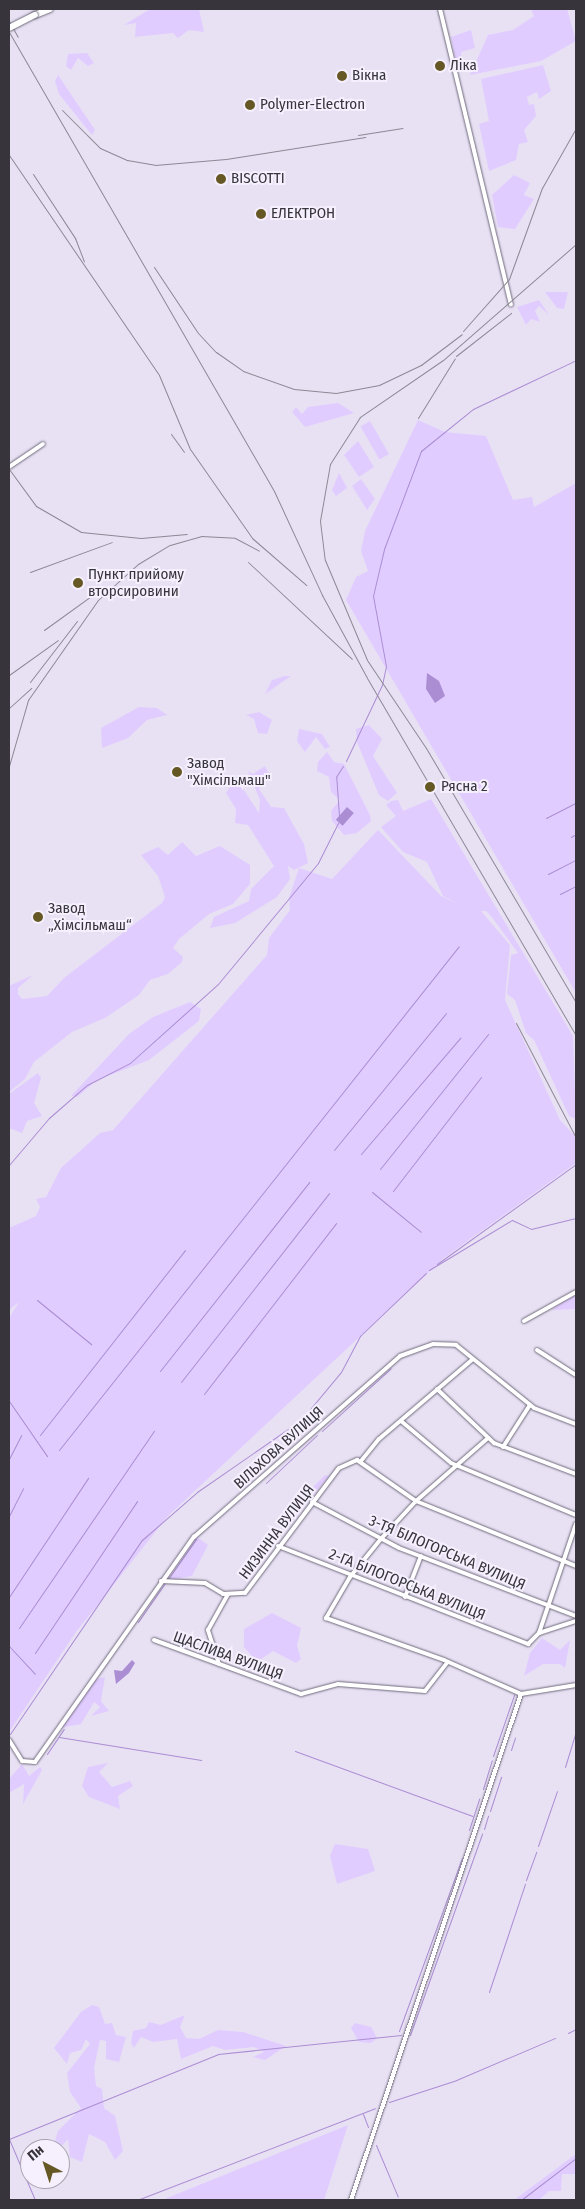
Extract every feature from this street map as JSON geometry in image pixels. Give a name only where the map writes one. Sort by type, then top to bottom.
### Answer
[{"type":"main road","points":[[9,28],[50,9]]},
{"type":"street","points":[[440,9],[511,305]]},
{"type":"street","points":[[9,467],[43,444]]},
{"type":"street","points":[[524,1322],[576,1292]]},
{"type":"street","name":"ВІЛЬХОВА ВУЛИЦЯ","points":[[9,1740],[22,1761],[35,1762],[161,1581],[194,1537],[390,1363],[440,1343],[456,1345],[530,1405],[576,1424]]},
{"type":"street","points":[[538,1350],[576,1375]]},
{"type":"street","points":[[473,1359],[401,1421],[361,1460],[416,1501],[576,1566]]},
{"type":"street","points":[[437,1389],[488,1438],[503,1447],[576,1474]]},
{"type":"street","points":[[503,1447],[530,1405]]},
{"type":"street","points":[[401,1421],[455,1465],[576,1515]]},
{"type":"street","points":[[488,1438],[416,1501],[380,1540],[350,1577],[326,1618],[447,1663],[521,1694],[576,1685]]},
{"type":"street","name":"НИЗИННА ВУЛИЦЯ","points":[[161,1581],[205,1584],[228,1594],[245,1594],[278,1546],[345,1462],[361,1460]]},
{"type":"street","name":"3-ТЯ БІЛОГОРСЬКА ВУЛИЦЯ","points":[[312,1502],[380,1540],[548,1608],[576,1616]]},
{"type":"street","points":[[539,1633],[576,1524]]},
{"type":"street","name":"2-ГА БІЛОГОРСЬКА ВУЛИЦЯ","points":[[278,1546],[350,1577],[528,1644],[539,1633]]},
{"type":"street","points":[[405,1597],[421,1556]]},
{"type":"street","points":[[220,1665],[208,1630],[228,1594]]},
{"type":"street","points":[[539,1633],[576,1621]]},
{"type":"street","name":"ЩАСЛИВА ВУЛИЦЯ","points":[[154,1640],[294,1693],[338,1684],[426,1691],[447,1663]]},
{"type":"street","points":[[351,2200],[521,1694]]},
{"type":"shaded area","points":[[150,9],[199,9],[204,32],[189,30],[178,38],[173,33],[135,37],[136,23],[124,25]]},
{"type":"shaded area","points":[[531,9],[567,9],[576,41],[541,61],[470,75],[488,35],[513,30],[534,16]]},
{"type":"shaded area","points":[[471,30],[475,48],[461,52],[461,61],[456,62],[451,37]]},
{"type":"shaded area","points":[[87,53],[94,63],[88,66],[78,58],[71,70],[66,66],[68,54]]},
{"type":"shaded area","points":[[543,65],[551,91],[539,99],[537,92],[527,97],[529,105],[534,104],[536,116],[524,130],[528,142],[519,144],[516,160],[489,171],[479,124],[489,121],[481,79]]},
{"type":"shaded area","points":[[58,75],[95,130],[92,135],[59,94],[55,81]]},
{"type":"shaded area","points":[[514,175],[530,183],[524,195],[534,199],[515,229],[498,227],[492,195]]},
{"type":"shaded area","points":[[545,292],[568,292],[564,309],[557,308]]},
{"type":"shaded area","points":[[539,300],[549,315],[539,306],[535,311],[540,322],[531,319],[526,325],[517,307]]},
{"type":"shaded area","points":[[338,403],[354,413],[305,427],[292,412],[296,407],[302,414],[308,407]]},
{"type":"shaded area","points":[[418,420],[445,432],[486,436],[513,500],[532,497],[534,507],[576,483],[576,993],[346,600],[356,577],[368,571],[361,551],[365,531]]},
{"type":"shaded area","points":[[370,421],[389,454],[379,459],[360,426]]},
{"type":"shaded area","points":[[358,441],[374,467],[359,477],[344,455]]},
{"type":"shaded area","points":[[339,473],[347,488],[336,496],[332,490]]},
{"type":"shaded area","points":[[361,479],[375,499],[367,510],[352,486]]},
{"type":"shaded area","points":[[427,673],[439,681],[445,696],[435,703],[426,689]]},
{"type":"shaded area","points":[[291,676],[265,694],[272,680]]},
{"type":"shaded area","points":[[139,707],[157,708],[167,715],[147,720],[128,738],[102,748],[101,728]]},
{"type":"shaded area","points":[[259,712],[272,720],[267,734],[258,733],[254,719],[246,715]]},
{"type":"shaded area","points":[[369,725],[382,739],[373,756],[397,793],[388,801],[379,795],[357,742],[356,729]]},
{"type":"shaded area","points":[[299,729],[322,734],[330,747],[325,749],[316,737],[305,752],[297,741]]},
{"type":"shaded area","points":[[327,752],[334,762],[344,764],[370,815],[371,821],[357,833],[344,835],[332,821],[331,811],[340,800],[331,792],[329,777],[317,771],[318,762]]},
{"type":"shaded area","points":[[265,766],[268,772],[259,789],[271,807],[284,808],[304,844],[308,863],[294,870],[288,866],[290,879],[277,897],[235,923],[210,928],[214,917],[249,901],[251,889],[274,866],[248,825],[235,823],[236,809],[226,793],[234,781],[240,784],[259,813],[260,800],[248,771],[253,774]]},
{"type":"shaded area","points":[[431,799],[573,1036],[576,1119],[569,1116],[534,1040],[526,1033],[515,1000],[507,994],[511,955],[518,953],[491,916],[486,911],[481,911],[510,945],[505,1000],[560,1120],[576,1137],[576,1163],[444,1258],[168,1516],[76,1632],[9,1732],[9,1318],[19,1302],[9,1310],[9,1228],[36,1216],[40,1207],[36,1199],[46,1197],[61,1168],[100,1133],[113,1130],[267,955],[269,938],[290,910],[289,898],[299,868],[332,879],[378,830],[441,896],[460,905],[443,896],[427,862],[403,852],[381,827],[396,816],[386,805],[391,801],[398,800],[403,811]]},
{"type":"shaded area","points":[[347,807],[354,813],[343,826],[336,820]]},
{"type":"shaded area","points":[[182,842],[196,856],[220,846],[250,865],[250,884],[233,904],[209,914],[179,939],[173,948],[183,957],[182,962],[168,974],[150,980],[139,995],[105,1018],[72,1032],[34,1062],[25,1079],[9,1092],[9,986],[33,975],[18,988],[18,994],[22,999],[47,996],[64,978],[162,903],[165,897],[158,876],[141,855],[158,847],[168,855]]},
{"type":"shaded area","points":[[190,1002],[201,1009],[199,1021],[149,1060],[97,1080],[77,1097],[71,1096],[129,1034],[153,1017]]},
{"type":"shaded area","points":[[38,1073],[41,1078],[34,1103],[42,1116],[27,1121],[22,1133],[9,1128],[9,1094]]},
{"type":"shaded area","points":[[571,1295],[576,1297],[576,1309],[552,1310]]},
{"type":"shaded area","points":[[325,1475],[329,1476],[308,1501],[309,1491]]},
{"type":"shaded area","points":[[197,1537],[208,1545],[192,1576],[168,1580]]},
{"type":"shaded area","points":[[272,1613],[301,1628],[297,1646],[301,1659],[296,1663],[273,1651],[257,1662],[244,1647],[244,1629]]},
{"type":"shaded area","points":[[542,1638],[560,1650],[570,1640],[565,1668],[560,1664],[543,1664],[524,1676],[530,1653]]},
{"type":"shaded area","points":[[132,1660],[135,1663],[129,1673],[116,1684],[114,1670],[122,1671]]},
{"type":"shaded area","points":[[105,1677],[101,1701],[109,1711],[91,1716],[100,1707],[94,1702],[81,1724],[60,1728],[96,1679]]},
{"type":"shaded area","points":[[108,1763],[99,1772],[112,1787],[130,1781],[133,1786],[118,1796],[120,1809],[89,1797],[82,1786],[88,1767]]},
{"type":"shaded area","points":[[22,1764],[29,1776],[40,1767],[42,1770],[23,1804],[24,1784],[9,1793],[9,1779]]},
{"type":"shaded area","points":[[335,1844],[368,1849],[375,1871],[337,1884],[330,1856]]},
{"type":"shaded area","points":[[92,2005],[99,2007],[105,2024],[112,2023],[116,2035],[126,2037],[119,2062],[106,2059],[106,2041],[100,2040],[94,2068],[96,2086],[102,2089],[104,2108],[115,2116],[123,2151],[115,2160],[105,2142],[89,2134],[82,2162],[70,2157],[70,2139],[56,2139],[58,2131],[81,2108],[70,2092],[67,2073],[90,2044],[86,2039],[81,2050],[70,2053],[67,2064],[54,2048],[81,2012]]},
{"type":"shaded area","points":[[185,2015],[180,2027],[186,2038],[199,2039],[218,2030],[243,2032],[286,2046],[265,2060],[253,2057],[264,2052],[254,2047],[225,2050],[213,2046],[181,2059],[177,2039],[153,2042],[141,2037],[134,2048],[131,2043],[133,2031],[146,2028],[149,2022],[161,2025]]},
{"type":"shaded area","points":[[355,2023],[371,2027],[377,2038],[371,2043],[359,2042],[351,2028]]},
{"type":"shaded area","points":[[348,2125],[324,2200],[162,2200]]},
{"type":"shaded area","points":[[576,2154],[576,2174],[562,2174],[561,2191],[549,2191],[539,2200],[514,2200]]},
{"type":"waterway","points":[[346,761],[382,685],[386,666],[373,596],[384,549],[421,451],[473,409],[576,360]]},
{"type":"waterway","points":[[339,816],[336,777],[343,766]]},
{"type":"waterway","points":[[546,818],[576,803]]},
{"type":"waterway","points":[[9,1165],[49,1118],[87,1085],[130,1063],[218,984],[318,863],[338,823]]},
{"type":"waterway","points":[[571,837],[576,834]]},
{"type":"waterway","points":[[548,874],[576,860]]},
{"type":"waterway","points":[[560,894],[576,886]]},
{"type":"waterway","points":[[59,1450],[459,946]]},
{"type":"waterway","points":[[334,1150],[446,1013]]},
{"type":"waterway","points":[[380,1169],[488,1034]]},
{"type":"waterway","points":[[361,1154],[460,1038]]},
{"type":"waterway","points":[[393,1191],[481,1077]]},
{"type":"waterway","points":[[437,1264],[576,1164]]},
{"type":"waterway","points":[[160,1371],[309,1182]]},
{"type":"waterway","points":[[372,1192],[421,1232]]},
{"type":"waterway","points":[[181,1382],[329,1193]]},
{"type":"waterway","points":[[429,1270],[512,1220],[531,1229],[576,1218]]},
{"type":"waterway","points":[[204,1394],[336,1223]]},
{"type":"waterway","points":[[40,1435],[185,1250]]},
{"type":"waterway","points":[[10,1734],[142,1540],[197,1492],[301,1420],[341,1372],[360,1336],[426,1273]]},
{"type":"waterway","points":[[37,1300],[91,1344]]},
{"type":"waterway","points":[[322,1431],[391,1368]]},
{"type":"waterway","points":[[9,1401],[47,1456]]},
{"type":"waterway","points":[[19,1628],[154,1431]]},
{"type":"waterway","points":[[9,1459],[21,1435]]},
{"type":"waterway","points":[[266,1483],[317,1435]]},
{"type":"waterway","points":[[9,1597],[88,1478]]},
{"type":"waterway","points":[[9,1516],[23,1488]]},
{"type":"waterway","points":[[35,1653],[137,1501]]},
{"type":"waterway","points":[[168,1579],[196,1539]]},
{"type":"waterway","points":[[138,1622],[165,1583]]},
{"type":"waterway","points":[[9,1646],[35,1674]]},
{"type":"waterway","points":[[493,1756],[514,1695]]},
{"type":"waterway","points":[[47,1754],[64,1729]]},
{"type":"waterway","points":[[565,1767],[576,1732]]},
{"type":"waterway","points":[[59,1737],[201,1760]]},
{"type":"waterway","points":[[511,1750],[515,1738]]},
{"type":"waterway","points":[[295,1751],[473,1816]]},
{"type":"waterway","points":[[483,1789],[492,1760]]},
{"type":"waterway","points":[[490,1811],[501,1777]]},
{"type":"waterway","points":[[538,1846],[557,1791]]},
{"type":"waterway","points":[[469,1830],[479,1799]]},
{"type":"waterway","points":[[484,1829],[488,1816]]},
{"type":"waterway","points":[[410,2035],[482,1834]]},
{"type":"waterway","points":[[526,1880],[536,1852]]},
{"type":"waterway","points":[[399,2031],[462,1858]]},
{"type":"waterway","points":[[489,1992],[525,1884]]},
{"type":"waterway","points":[[568,2033],[576,2029]]},
{"type":"waterway","points":[[9,2139],[218,2054],[401,2035]]},
{"type":"waterway","points":[[389,2102],[454,2081],[555,2038]]},
{"type":"waterway","points":[[137,2200],[375,2108]]},
{"type":"waterway","points":[[363,2114],[368,2127]]},
{"type":"waterway","points":[[9,2139],[35,2200]]},
{"type":"waterway","points":[[376,2145],[398,2197]]},
{"type":"waterway","points":[[521,2200],[576,2158]]},
{"type":"railway","points":[[9,21],[18,37]]},
{"type":"railway","points":[[9,32],[274,491],[322,595],[367,678],[576,1036]]},
{"type":"railway","points":[[62,110],[100,148],[127,160],[155,165],[226,159],[365,137]]},
{"type":"railway","points":[[358,135],[402,128]]},
{"type":"railway","points":[[463,331],[509,279],[542,188],[576,128]]},
{"type":"railway","points":[[9,155],[159,375],[190,449],[252,538],[306,585]]},
{"type":"railway","points":[[33,174],[75,238],[84,261]]},
{"type":"railway","points":[[576,244],[443,360],[360,417],[330,464],[320,521],[325,560],[367,660],[426,748],[576,1003]]},
{"type":"railway","points":[[154,267],[198,333],[216,352],[243,371],[294,389],[336,393],[379,385],[421,365],[462,334]]},
{"type":"railway","points":[[456,356],[511,313]]},
{"type":"railway","points":[[418,418],[455,358]]},
{"type":"railway","points":[[171,434],[184,452]]},
{"type":"railway","points":[[9,469],[36,506],[81,532],[141,538],[187,534]]},
{"type":"railway","points":[[9,766],[28,700],[98,600],[138,564],[170,545],[201,536],[235,538],[259,551]]},
{"type":"railway","points":[[30,572],[112,542]]},
{"type":"railway","points":[[248,562],[352,659]]},
{"type":"railway","points":[[44,630],[105,586]]},
{"type":"railway","points":[[30,682],[77,621]]},
{"type":"railway","points":[[9,675],[58,640]]},
{"type":"railway","points":[[9,708],[31,688]]},
{"type":"railway","points":[[516,1023],[576,1138]]},
{"type":"place","name":"Ліка","points":[[440,66]]},
{"type":"place","name":"Вікна","points":[[342,76]]},
{"type":"place","name":"Polymer-Electron","points":[[250,105]]},
{"type":"place","name":"BISCOTTI","points":[[221,179]]},
{"type":"place","name":"ЕЛЕКТРОН","points":[[261,214]]},
{"type":"place","name":"Пункт прийому вторсировини","points":[[78,583]]},
{"type":"place","name":"Завод \"Хімсільмаш\"","points":[[177,772]]},
{"type":"place","name":"Рясна 2","points":[[430,787]]},
{"type":"place","name":"Завод „Хімсільмаш“","points":[[38,917]]}]
